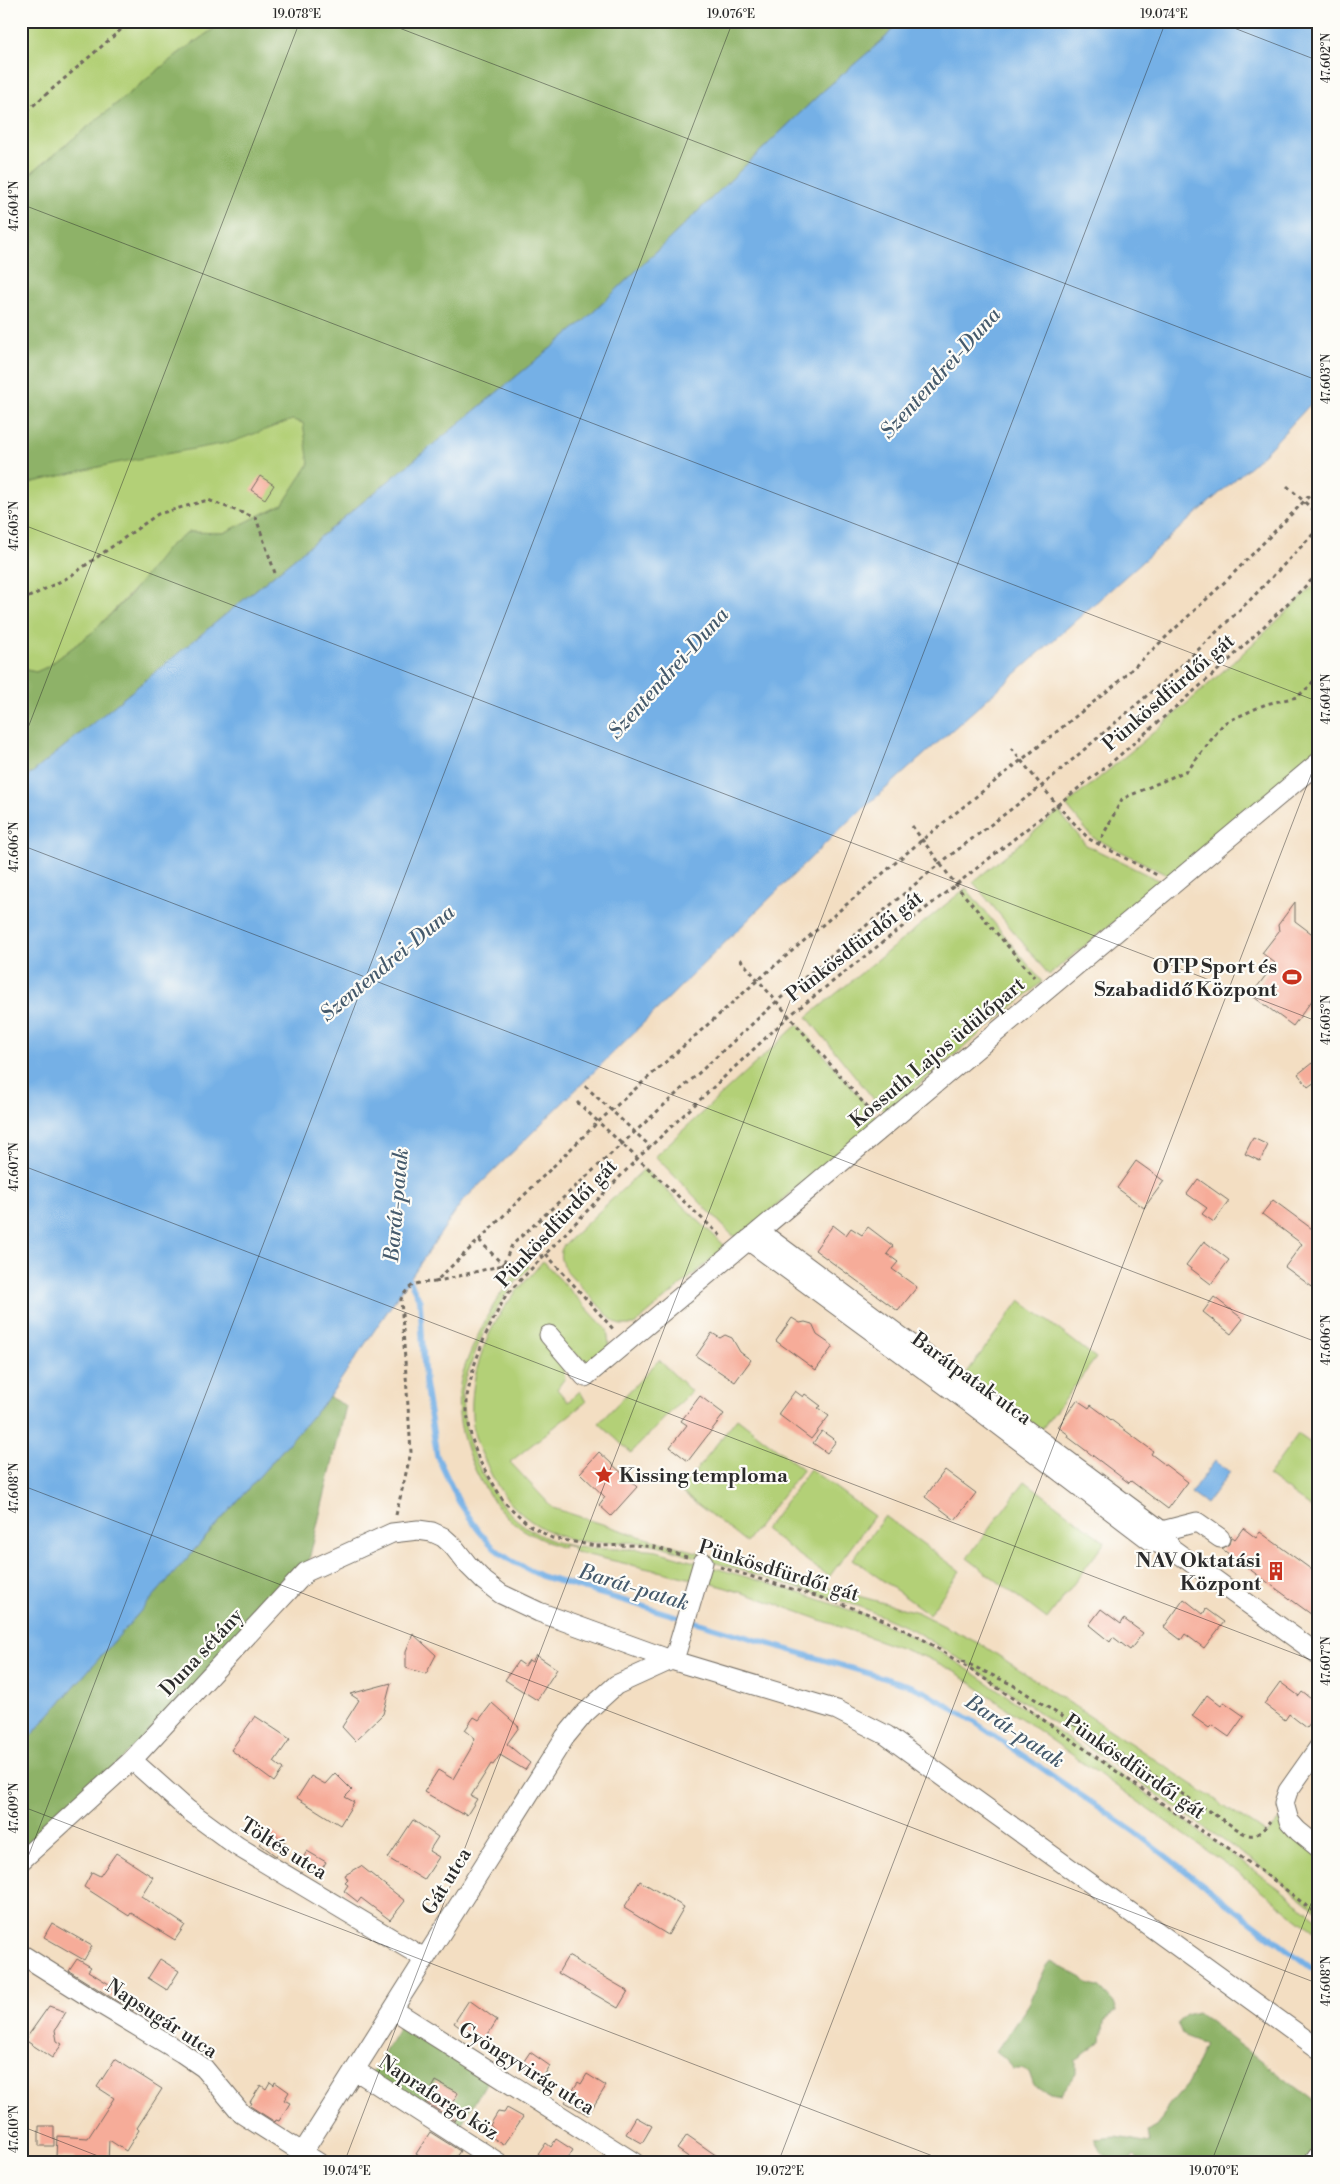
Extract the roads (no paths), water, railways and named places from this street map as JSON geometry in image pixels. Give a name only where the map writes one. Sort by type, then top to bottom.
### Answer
[{"type":"street","name":"Kossuth Lajos üdülőpart","points":[[549,1335],[585,1377],[1173,883],[1318,766]]},
{"type":"street","name":"Barátpatak utca","points":[[748,1241],[824,1288],[970,1403],[1151,1541],[1166,1539],[1319,1655]]},
{"type":"street","points":[[1166,1539],[1197,1522],[1220,1538]]},
{"type":"street","name":"Duna sétány","points":[[21,1861],[132,1760],[306,1572],[392,1533],[418,1530],[432,1532],[443,1537],[484,1581],[517,1603],[564,1622],[671,1660]]},
{"type":"street","points":[[703,1562],[678,1650],[671,1660],[837,1710],[886,1736],[1319,2049]]},
{"type":"street","name":"Gát utca","points":[[299,2157],[394,2010],[424,1958],[565,1737],[591,1708],[616,1685],[671,1660]]},
{"type":"street","points":[[1319,1747],[1288,1791],[1284,1803],[1289,1821],[1319,1848]]},
{"type":"street","name":"Töltés utca","points":[[132,1760],[188,1810],[237,1846],[424,1958]]},
{"type":"street","name":"Napsugár utca","points":[[21,1954],[204,2068],[242,2114],[299,2157],[320,2163]]},
{"type":"street","name":"Gyöngyvirág utca","points":[[394,2010],[636,2163]]},
{"type":"street","name":"Napraforgó köz","points":[[355,2070],[499,2163]]},
{"type":"street","points":[[1313,2163],[1319,2155]]},
{"type":"water","name":"Szentendrei-Duna","points":[[899,21],[1319,21],[1319,395],[1266,452],[839,830],[462,1202],[329,1397],[21,1747],[21,782],[584,321],[822,92],[886,37]]},
{"type":"water","points":[[1215,1461],[1230,1472],[1206,1504],[1191,1493]]},
{"type":"waterway","name":"Barát-patak","points":[[406,1273],[420,1301],[425,1383],[437,1456],[459,1502],[479,1531],[494,1548],[510,1560],[541,1576],[911,1686],[927,1693],[970,1719],[1136,1833],[1319,1974]]},
{"type":"place","name":"OTP Sport és Szabadidő Központ","points":[[1292,977]]},
{"type":"place","name":"Kissing temploma","points":[[604,1475]]},
{"type":"place","name":"NAV Oktatási Központ","points":[[1276,1571]]}]
